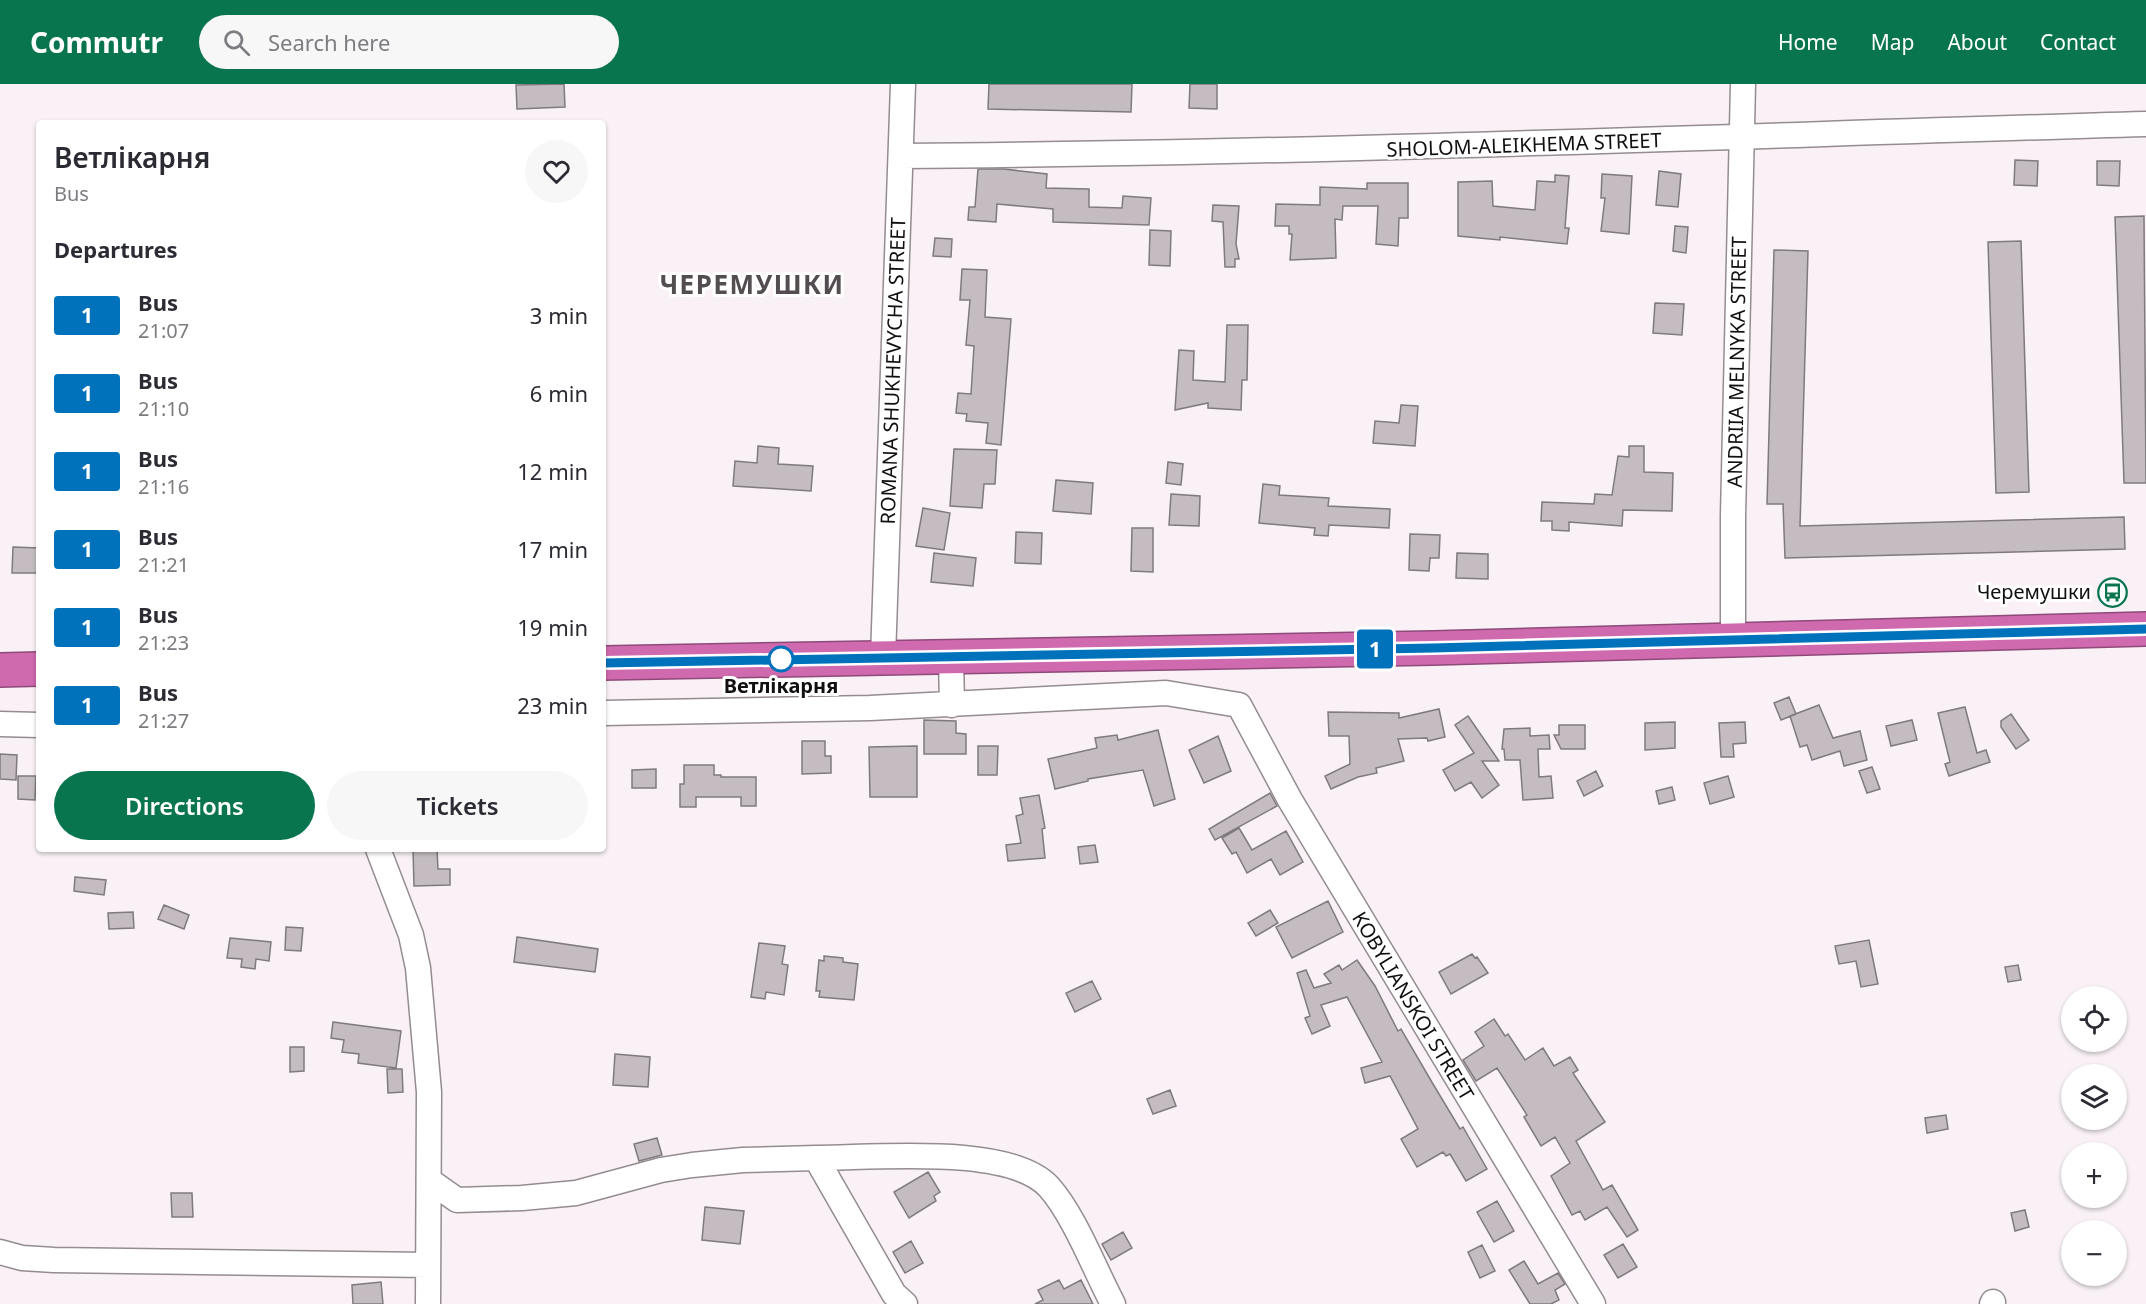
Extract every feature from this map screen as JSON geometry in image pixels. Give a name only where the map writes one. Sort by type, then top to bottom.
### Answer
[{"type":"highway","points":[[606,663],[883,657],[951,658],[2146,629]]},
{"type":"highway","points":[[0,670],[36,669]]},
{"type":"street","name":"ROMANA SHUKHEVYCHA STREET","points":[[883,657],[903,84]]},
{"type":"street","name":"ANDRIIA MELNYKA STREET","points":[[1733,640],[1733,516],[1743,84]]},
{"type":"street","name":"SHOLOM-ALEIKHEMA STREET","points":[[901,156],[1152,154],[1743,139],[1770,135],[2146,124]]},
{"type":"street","points":[[606,713],[952,705],[951,658]]},
{"type":"street","name":"KOBYLIANSKOI STREET","points":[[952,705],[1166,693],[1239,705],[1290,800],[1593,1304]]},
{"type":"street","points":[[0,724],[36,725]]},
{"type":"street","points":[[379,852],[411,935],[418,968],[429,1092],[428,1304]]},
{"type":"street","points":[[430,1181],[457,1200],[522,1198],[576,1193],[661,1170],[743,1160],[816,1158],[1000,1161],[1034,1175],[1048,1186],[1061,1204],[1113,1304]]},
{"type":"street","points":[[816,1158],[894,1294],[905,1304]]},
{"type":"street","points":[[0,1252],[22,1258],[54,1260],[428,1265]]},
{"type":"building","points":[[564,84],[565,107],[517,109],[516,85]]},
{"type":"building","points":[[989,84],[1132,84],[1131,112],[988,109]]},
{"type":"building","points":[[1190,84],[1217,84],[1217,109],[1189,108]]},
{"type":"building","points":[[2015,160],[2038,161],[2037,186],[2014,185]]},
{"type":"building","points":[[2097,161],[2120,161],[2119,186],[2097,185]]},
{"type":"building","points":[[978,169],[1004,169],[1047,174],[1046,188],[1089,189],[1089,207],[1122,208],[1123,196],[1151,198],[1149,225],[1053,222],[1053,209],[997,204],[996,222],[968,220],[969,207],[975,207]]},
{"type":"building","points":[[1659,171],[1681,174],[1678,207],[1656,205]]},
{"type":"building","points":[[1602,174],[1632,176],[1629,234],[1601,231],[1605,198],[1601,198]]},
{"type":"building","points":[[1555,175],[1569,176],[1565,228],[1569,228],[1567,244],[1500,237],[1500,240],[1458,236],[1458,182],[1492,181],[1493,206],[1535,210],[1537,181],[1555,182]]},
{"type":"building","points":[[1367,183],[1408,183],[1408,218],[1399,218],[1398,246],[1376,244],[1378,206],[1343,206],[1342,220],[1335,219],[1336,258],[1290,260],[1292,234],[1289,234],[1289,226],[1275,226],[1276,204],[1320,205],[1320,187],[1367,189]]},
{"type":"building","points":[[1213,205],[1239,206],[1236,244],[1239,259],[1235,259],[1235,267],[1225,267],[1223,222],[1212,221]]},
{"type":"building","points":[[2144,216],[2146,483],[2124,483],[2115,217]]},
{"type":"building","points":[[1675,226],[1688,227],[1686,253],[1673,251]]},
{"type":"building","points":[[1150,230],[1171,231],[1170,266],[1149,265]]},
{"type":"building","points":[[935,238],[952,239],[951,257],[933,256]]},
{"type":"building","points":[[2021,241],[2029,492],[1996,493],[1988,242]]},
{"type":"building","points":[[1774,250],[1808,251],[1800,526],[2124,517],[2125,549],[1785,558],[1783,504],[1767,504]]},
{"type":"building","points":[[962,269],[987,270],[985,317],[1011,319],[1001,445],[986,443],[988,423],[966,421],[967,414],[956,413],[958,393],[971,394],[974,346],[966,345],[970,300],[960,300]]},
{"type":"building","points":[[1655,303],[1684,304],[1682,335],[1653,333]]},
{"type":"building","points":[[1227,325],[1248,325],[1247,380],[1242,380],[1241,410],[1208,408],[1208,403],[1175,410],[1179,350],[1194,351],[1193,380],[1225,382]]},
{"type":"building","points":[[1401,405],[1418,406],[1415,446],[1373,443],[1375,421],[1399,423]]},
{"type":"building","points":[[758,446],[779,448],[778,464],[813,466],[811,491],[733,486],[735,461],[757,463]]},
{"type":"building","points":[[1629,446],[1644,446],[1644,472],[1673,473],[1672,511],[1623,510],[1622,526],[1569,522],[1569,531],[1552,530],[1552,521],[1541,521],[1542,502],[1594,504],[1595,494],[1612,495],[1618,456],[1629,457]]},
{"type":"building","points":[[954,449],[997,450],[995,484],[984,484],[982,508],[950,506]]},
{"type":"building","points":[[1168,462],[1183,464],[1181,485],[1166,483]]},
{"type":"building","points":[[1056,480],[1093,483],[1091,514],[1053,511]]},
{"type":"building","points":[[1263,484],[1280,486],[1279,495],[1329,498],[1328,506],[1390,509],[1389,528],[1329,525],[1328,536],[1314,535],[1315,528],[1259,523]]},
{"type":"building","points":[[1171,494],[1200,496],[1199,526],[1169,525]]},
{"type":"building","points":[[923,508],[950,513],[944,550],[916,546]]},
{"type":"building","points":[[1132,528],[1153,528],[1153,572],[1131,571]]},
{"type":"building","points":[[1016,532],[1042,533],[1041,564],[1015,563]]},
{"type":"building","points":[[1410,534],[1440,535],[1439,558],[1430,558],[1429,571],[1409,570]]},
{"type":"building","points":[[13,547],[36,548],[36,573],[12,573]]},
{"type":"building","points":[[934,553],[976,558],[973,586],[931,582]]},
{"type":"building","points":[[1457,553],[1488,554],[1488,579],[1456,578]]},
{"type":"building","points":[[1789,697],[1796,714],[1781,720],[1774,703]]},
{"type":"building","points":[[1819,705],[1833,738],[1860,731],[1867,760],[1844,766],[1840,751],[1812,760],[1807,745],[1800,747],[1790,716]]},
{"type":"building","points":[[1965,707],[1977,753],[1986,750],[1990,762],[1949,776],[1945,764],[1950,762],[1938,713]]},
{"type":"building","points":[[1439,709],[1445,737],[1428,741],[1427,738],[1398,739],[1404,761],[1376,768],[1377,773],[1358,777],[1331,789],[1325,776],[1350,764],[1349,736],[1329,736],[1328,712],[1399,713],[1399,718]]},
{"type":"building","points":[[2011,714],[2029,740],[2016,749],[2001,727],[2001,721]]},
{"type":"building","points":[[1468,716],[1499,761],[1482,761],[1499,785],[1482,798],[1471,782],[1455,791],[1443,770],[1474,753],[1455,725]]},
{"type":"building","points":[[924,720],[956,721],[956,733],[966,734],[966,754],[924,754]]},
{"type":"building","points":[[1912,720],[1917,740],[1891,746],[1886,726]]},
{"type":"building","points":[[1675,722],[1675,748],[1645,750],[1645,723]]},
{"type":"building","points":[[1745,722],[1746,743],[1733,744],[1734,757],[1721,757],[1719,723]]},
{"type":"building","points":[[1559,725],[1585,725],[1585,749],[1561,749],[1554,735],[1559,735]]},
{"type":"building","points":[[1530,728],[1530,736],[1549,735],[1550,749],[1538,749],[1539,777],[1551,776],[1553,798],[1523,800],[1520,760],[1505,760],[1504,749],[1502,749],[1504,729]]},
{"type":"building","points":[[1158,730],[1175,799],[1154,806],[1143,770],[1088,779],[1088,781],[1055,789],[1048,759],[1097,748],[1095,738],[1117,735],[1118,740]]},
{"type":"building","points":[[1218,736],[1231,771],[1204,783],[1189,750]]},
{"type":"building","points":[[802,741],[825,741],[825,756],[831,756],[831,773],[802,774]]},
{"type":"building","points":[[917,746],[917,797],[870,797],[869,747]]},
{"type":"building","points":[[978,746],[998,746],[997,775],[978,775]]},
{"type":"building","points":[[0,754],[17,755],[16,780],[0,779]]},
{"type":"building","points":[[684,765],[714,765],[714,775],[721,775],[721,777],[756,777],[756,806],[741,806],[741,797],[696,797],[696,807],[680,807],[680,784],[684,784]]},
{"type":"building","points":[[1872,767],[1880,789],[1867,793],[1859,771]]},
{"type":"building","points":[[656,769],[656,788],[632,788],[632,770]]},
{"type":"building","points":[[1596,771],[1603,786],[1584,796],[1577,781]]},
{"type":"building","points":[[18,776],[36,776],[35,800],[18,799]]},
{"type":"building","points":[[1728,776],[1734,797],[1710,804],[1704,783]]},
{"type":"building","points":[[1672,787],[1675,800],[1659,804],[1656,791]]},
{"type":"building","points":[[1270,793],[1277,806],[1215,840],[1209,829]]},
{"type":"building","points":[[1039,795],[1045,828],[1042,829],[1045,858],[1008,861],[1006,845],[1021,843],[1016,816],[1023,814],[1020,798]]},
{"type":"building","points":[[1239,828],[1252,850],[1286,831],[1303,862],[1280,875],[1271,859],[1247,873],[1236,852],[1232,854],[1222,838]]},
{"type":"building","points":[[1095,845],[1098,862],[1080,864],[1078,847]]},
{"type":"building","points":[[413,852],[437,852],[438,869],[450,869],[450,885],[414,886]]},
{"type":"building","points":[[75,877],[106,880],[104,895],[74,891]]},
{"type":"building","points":[[1328,901],[1343,932],[1292,958],[1276,927]]},
{"type":"building","points":[[164,905],[189,915],[184,929],[158,919]]},
{"type":"building","points":[[1270,910],[1278,923],[1256,936],[1248,923]]},
{"type":"building","points":[[133,912],[134,928],[109,929],[108,913]]},
{"type":"building","points":[[286,927],[303,928],[301,951],[285,950]]},
{"type":"building","points":[[517,937],[598,949],[595,972],[514,962]]},
{"type":"building","points":[[230,938],[271,942],[269,961],[256,959],[255,969],[241,967],[242,959],[227,958]]},
{"type":"building","points":[[1869,940],[1878,984],[1861,987],[1856,961],[1839,964],[1835,946]]},
{"type":"building","points":[[759,943],[785,946],[782,964],[788,965],[784,995],[766,992],[765,999],[751,997]]},
{"type":"building","points":[[1472,954],[1475,958],[1477,957],[1488,973],[1451,994],[1439,972]]},
{"type":"building","points":[[824,956],[843,958],[843,962],[858,964],[854,1000],[819,997],[820,991],[816,991],[819,960],[824,961]]},
{"type":"building","points":[[1357,960],[1375,986],[1398,1031],[1401,1029],[1460,1129],[1463,1127],[1487,1169],[1466,1181],[1450,1154],[1446,1156],[1443,1152],[1417,1167],[1401,1139],[1418,1129],[1390,1076],[1365,1083],[1361,1068],[1382,1062],[1347,997],[1321,1005],[1330,1026],[1312,1034],[1305,1018],[1310,1016],[1297,973],[1306,970],[1314,988],[1331,983],[1324,974],[1339,965],[1342,970]]},
{"type":"building","points":[[2018,965],[2021,980],[2008,982],[2005,967]]},
{"type":"building","points":[[1092,981],[1101,999],[1075,1012],[1066,993]]},
{"type":"building","points":[[1494,1019],[1505,1036],[1508,1034],[1525,1060],[1543,1048],[1554,1066],[1570,1057],[1578,1070],[1573,1073],[1605,1122],[1576,1141],[1603,1190],[1612,1185],[1638,1230],[1627,1237],[1607,1207],[1585,1220],[1580,1211],[1572,1215],[1551,1176],[1570,1163],[1555,1137],[1541,1146],[1524,1117],[1527,1115],[1497,1068],[1476,1081],[1463,1060],[1484,1046],[1475,1032]]},
{"type":"building","points":[[333,1022],[401,1031],[396,1068],[358,1063],[359,1054],[342,1052],[344,1040],[331,1038]]},
{"type":"building","points":[[290,1047],[304,1047],[304,1071],[290,1072]]},
{"type":"building","points":[[615,1054],[650,1057],[648,1087],[613,1085]]},
{"type":"building","points":[[387,1069],[402,1069],[403,1092],[388,1093]]},
{"type":"building","points":[[1170,1090],[1176,1106],[1153,1114],[1147,1099]]},
{"type":"building","points":[[1946,1115],[1948,1129],[1927,1133],[1925,1118]]},
{"type":"building","points":[[657,1138],[662,1155],[639,1161],[634,1144]]},
{"type":"building","points":[[928,1172],[940,1192],[934,1196],[936,1201],[909,1218],[894,1192]]},
{"type":"building","points":[[171,1193],[192,1193],[193,1217],[172,1217]]},
{"type":"building","points":[[1497,1201],[1514,1231],[1494,1242],[1477,1212]]},
{"type":"building","points":[[705,1207],[744,1211],[740,1244],[702,1240]]},
{"type":"building","points":[[2025,1210],[2029,1227],[2015,1231],[2011,1213]]},
{"type":"building","points":[[1123,1232],[1132,1248],[1111,1260],[1102,1244]]},
{"type":"building","points":[[911,1241],[923,1263],[905,1273],[893,1252]]},
{"type":"building","points":[[1623,1244],[1637,1267],[1618,1278],[1604,1255]]},
{"type":"building","points":[[1482,1245],[1495,1271],[1480,1278],[1468,1252]]},
{"type":"building","points":[[1524,1261],[1538,1284],[1558,1273],[1565,1284],[1555,1290],[1559,1300],[1551,1304],[1530,1304],[1509,1270]]},
{"type":"building","points":[[1059,1280],[1064,1289],[1081,1280],[1093,1304],[1035,1304],[1043,1300],[1038,1290]]},
{"type":"building","points":[[381,1282],[383,1304],[353,1304],[352,1285]]},
{"type":"bus line","name":"1","points":[[606,663],[1433,648],[2146,629]]},
{"type":"place","name":"Черемушки","points":[[2112,592]]},
{"type":"place","name":"Ветлікарня","points":[[781,659]]},
{"type":"district","name":"ЧЕРЕМУШКИ","points":[[752,285]]}]
